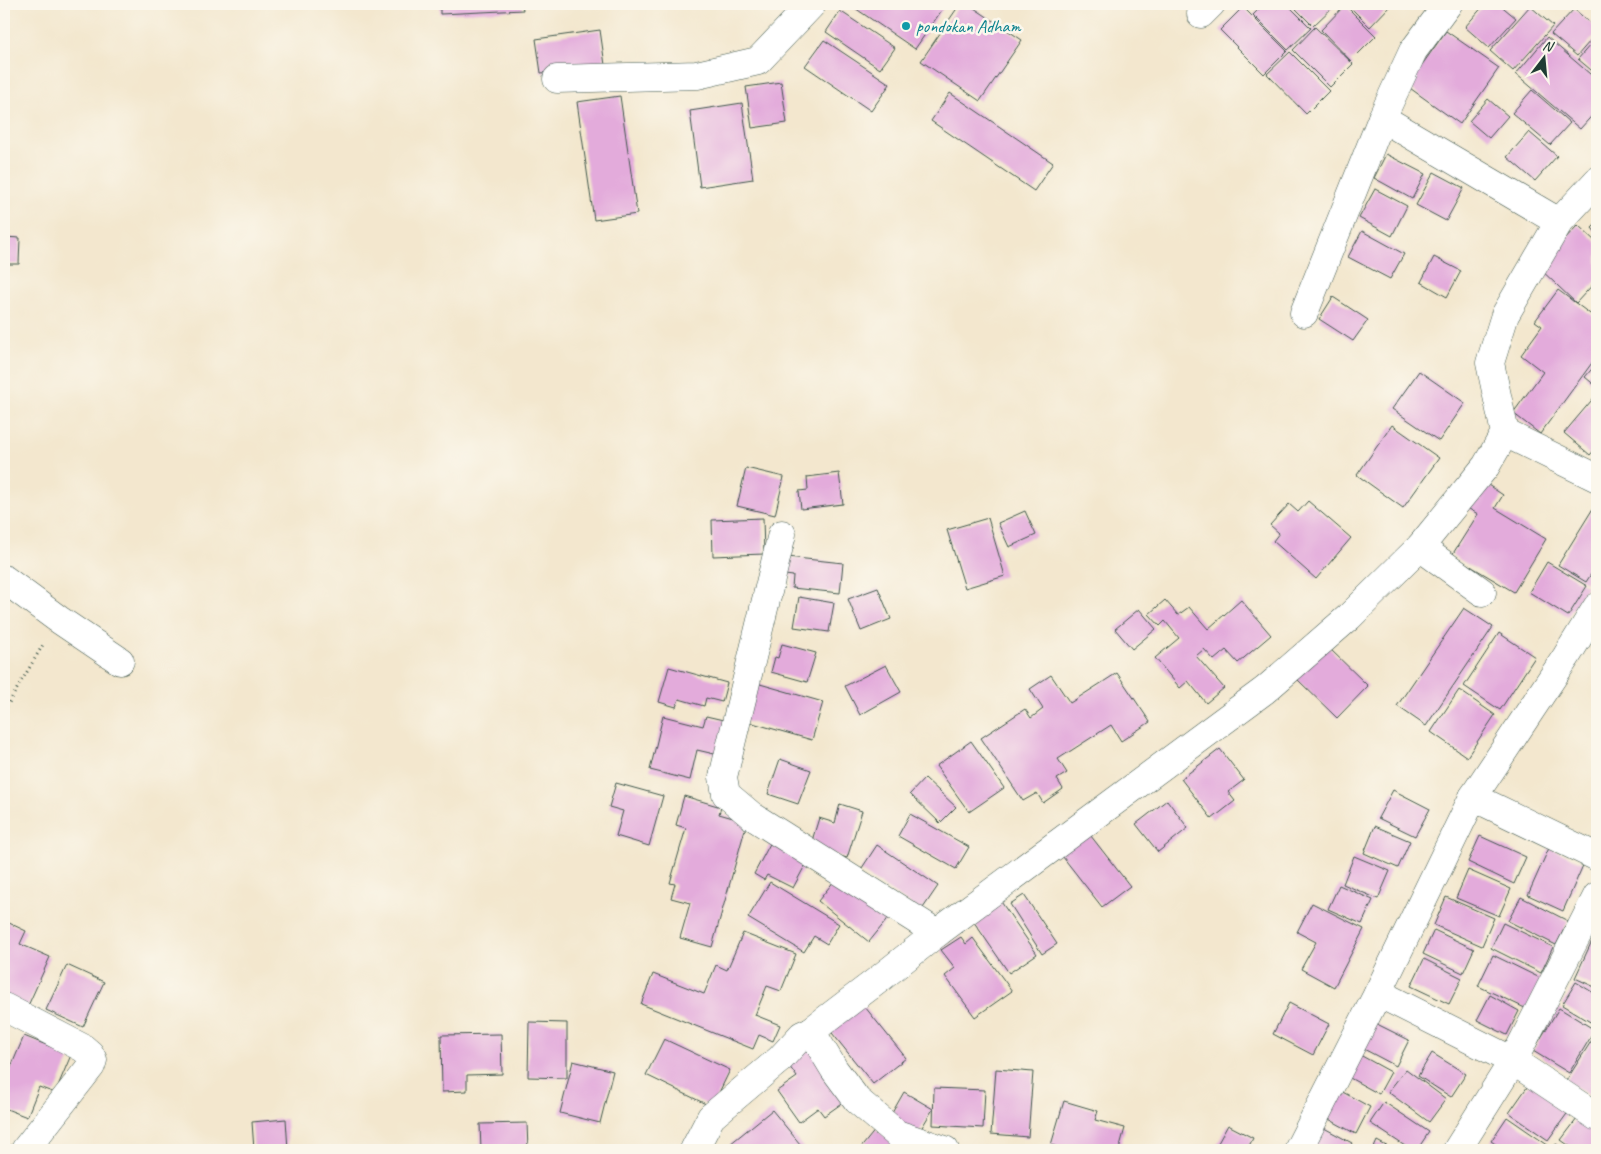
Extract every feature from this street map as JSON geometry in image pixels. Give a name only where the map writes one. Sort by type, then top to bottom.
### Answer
[{"type":"street","points":[[556,79],[697,75],[758,61],[812,4]]},
{"type":"street","points":[[1304,313],[1382,118],[1413,51],[1448,4]]},
{"type":"street","points":[[1382,118],[1559,222]]},
{"type":"street","points":[[694,1150],[711,1117],[780,1059],[802,1035],[812,1031],[937,933],[1265,690],[1349,617],[1420,547],[1486,466],[1505,433],[1490,363],[1505,315],[1559,222],[1597,181]]},
{"type":"street","points":[[1505,433],[1593,470]]},
{"type":"street","points":[[782,534],[723,778],[726,794],[752,816],[937,933]]},
{"type":"street","points":[[1420,547],[1482,592]]},
{"type":"street","points":[[4,579],[120,661]]},
{"type":"street","points":[[1298,1150],[1378,993],[1474,797],[1597,607]]},
{"type":"street","points":[[1474,797],[1597,857]]},
{"type":"street","points":[[1457,1150],[1513,1061],[1597,896]]},
{"type":"street","points":[[1378,993],[1513,1061],[1597,1117]]},
{"type":"street","points":[[4,1007],[83,1048],[93,1060],[91,1066],[25,1150]]},
{"type":"street","points":[[812,1031],[851,1092],[869,1111],[897,1134],[945,1150]]},
{"type":"path","points":[[4,711],[58,619]]},
{"type":"building","points":[[440,4],[522,4],[523,10],[440,14]]},
{"type":"building","name":"pondokan Adham","points":[[849,4],[946,4],[915,49]]},
{"type":"building","points":[[960,4],[968,4],[1022,40],[980,101],[921,61]]},
{"type":"building","points":[[1264,4],[1287,4],[1311,28],[1288,50],[1253,15]]},
{"type":"building","points":[[1291,4],[1336,4],[1313,26]]},
{"type":"building","points":[[1347,4],[1390,4],[1391,5],[1370,27]]},
{"type":"building","points":[[1485,4],[1499,4],[1516,18],[1489,48],[1465,27]]},
{"type":"building","points":[[1345,5],[1376,36],[1351,61],[1321,30]]},
{"type":"building","points":[[1530,6],[1553,26],[1513,71],[1490,51]]},
{"type":"building","points":[[1243,7],[1287,51],[1264,74],[1220,30]]},
{"type":"building","points":[[1574,9],[1597,29],[1597,33],[1577,56],[1551,34]]},
{"type":"building","points":[[840,11],[895,48],[880,69],[826,32]]},
{"type":"building","points":[[1315,27],[1353,64],[1330,87],[1293,50]]},
{"type":"building","points":[[600,30],[605,65],[541,73],[536,39]]},
{"type":"building","points":[[1446,31],[1499,68],[1460,124],[1407,86]]},
{"type":"building","points":[[1547,37],[1597,80],[1597,110],[1580,129],[1516,74]]},
{"type":"building","points":[[1597,37],[1597,75],[1578,59]]},
{"type":"building","points":[[824,40],[890,84],[871,111],[805,66]]},
{"type":"building","points":[[1290,52],[1329,91],[1306,114],[1267,74]]},
{"type":"building","points":[[781,82],[787,123],[752,128],[746,87]]},
{"type":"building","points":[[1532,90],[1570,123],[1550,145],[1512,113]]},
{"type":"building","points":[[950,93],[1053,163],[1034,191],[931,121]]},
{"type":"building","points":[[620,96],[637,214],[594,220],[577,102]]},
{"type":"building","points":[[1488,99],[1508,116],[1489,138],[1469,121]]},
{"type":"building","points":[[742,103],[753,179],[700,187],[690,111]]},
{"type":"building","points":[[1529,132],[1557,156],[1535,181],[1507,157]]},
{"type":"building","points":[[1386,154],[1425,174],[1412,199],[1374,178]]},
{"type":"building","points":[[1434,172],[1464,188],[1446,221],[1416,205]]},
{"type":"building","points":[[1375,189],[1407,206],[1392,236],[1359,218]]},
{"type":"building","points":[[1597,223],[1597,234],[1592,228]]},
{"type":"building","points":[[1578,225],[1597,243],[1597,280],[1576,303],[1538,267]]},
{"type":"building","points":[[1362,231],[1404,254],[1390,279],[1348,257]]},
{"type":"building","points":[[4,237],[20,238],[19,264],[4,264]]},
{"type":"building","points":[[1434,257],[1461,271],[1447,297],[1421,282]]},
{"type":"building","points":[[1558,290],[1597,319],[1597,356],[1540,434],[1513,413],[1543,372],[1521,355],[1542,326],[1535,321]]},
{"type":"building","points":[[1333,297],[1368,320],[1353,341],[1319,319]]},
{"type":"building","points":[[1597,363],[1597,387],[1585,377]]},
{"type":"building","points":[[1419,371],[1465,403],[1439,441],[1392,409]]},
{"type":"building","points":[[1597,394],[1597,447],[1590,455],[1564,433]]},
{"type":"building","points":[[1392,425],[1439,458],[1403,508],[1357,475]]},
{"type":"building","points":[[746,468],[784,477],[775,515],[737,506]]},
{"type":"building","points":[[839,473],[843,504],[801,509],[799,491],[808,490],[807,477]]},
{"type":"building","points":[[1485,483],[1503,495],[1495,508],[1546,539],[1514,592],[1452,555],[1478,514],[1469,509]]},
{"type":"building","points":[[1308,501],[1351,538],[1316,579],[1273,541],[1279,533],[1270,525],[1289,504],[1298,512]]},
{"type":"building","points":[[1597,502],[1597,565],[1586,582],[1558,565]]},
{"type":"building","points":[[1025,511],[1036,535],[1009,547],[998,523]]},
{"type":"building","points":[[763,518],[764,554],[713,556],[712,520]]},
{"type":"building","points":[[988,518],[1005,576],[965,588],[947,530]]},
{"type":"building","points":[[787,557],[843,563],[840,593],[792,588],[793,576],[785,575]]},
{"type":"building","points":[[1547,562],[1587,586],[1568,616],[1529,592]]},
{"type":"building","points":[[878,588],[891,619],[861,631],[848,599]]},
{"type":"building","points":[[799,597],[834,603],[829,632],[794,627]]},
{"type":"building","points":[[1165,600],[1178,615],[1189,607],[1208,629],[1241,600],[1271,635],[1238,663],[1226,650],[1214,660],[1204,649],[1196,656],[1224,688],[1206,703],[1188,681],[1180,688],[1155,658],[1179,638],[1165,621],[1160,626],[1149,614]]},
{"type":"building","points":[[1464,608],[1493,627],[1426,726],[1397,706]]},
{"type":"building","points":[[1139,609],[1156,629],[1132,649],[1115,629]]},
{"type":"building","points":[[1499,633],[1535,657],[1500,710],[1464,686]]},
{"type":"building","points":[[782,644],[816,653],[807,682],[771,672],[775,657],[778,658]]},
{"type":"building","points":[[1327,646],[1368,686],[1337,718],[1296,678]]},
{"type":"building","points":[[886,665],[901,692],[860,715],[845,686]]},
{"type":"building","points":[[669,667],[727,683],[722,702],[706,698],[704,706],[679,699],[676,707],[659,702]]},
{"type":"building","points":[[1117,673],[1150,722],[1121,741],[1111,725],[1058,759],[1067,773],[1057,779],[1063,789],[1043,803],[1037,793],[1023,801],[981,738],[1025,709],[1031,718],[1043,709],[1030,689],[1051,675],[1070,703]]},
{"type":"building","points":[[753,682],[823,702],[812,740],[742,720]]},
{"type":"building","points":[[1459,690],[1495,715],[1467,757],[1431,732]]},
{"type":"building","points":[[663,716],[703,726],[706,716],[732,722],[723,756],[697,750],[690,780],[650,770]]},
{"type":"building","points":[[971,741],[1004,788],[969,812],[936,766]]},
{"type":"building","points":[[1220,749],[1244,780],[1228,792],[1235,801],[1212,819],[1181,779]]},
{"type":"building","points":[[780,759],[811,770],[798,804],[768,794]]},
{"type":"building","points":[[925,778],[956,807],[940,823],[910,794]]},
{"type":"building","points":[[616,783],[663,796],[649,846],[616,836],[623,811],[609,807]]},
{"type":"building","points":[[1393,790],[1430,809],[1415,836],[1378,818]]},
{"type":"building","points":[[684,796],[721,807],[719,814],[747,822],[712,947],[680,938],[690,903],[671,898],[675,884],[670,883],[686,828],[676,825]]},
{"type":"building","points":[[1167,800],[1188,828],[1158,852],[1136,824]]},
{"type":"building","points":[[840,804],[862,811],[847,858],[810,847],[819,818],[835,823]]},
{"type":"building","points":[[910,814],[969,847],[956,869],[898,836]]},
{"type":"building","points":[[1375,826],[1410,841],[1398,868],[1364,853]]},
{"type":"building","points":[[1087,831],[1130,886],[1102,907],[1059,852]]},
{"type":"building","points":[[1480,836],[1526,857],[1514,884],[1468,862]]},
{"type":"building","points":[[773,838],[809,858],[793,888],[767,875],[764,880],[754,874]]},
{"type":"building","points":[[877,845],[938,886],[921,911],[860,871]]},
{"type":"building","points":[[1549,848],[1584,863],[1563,911],[1528,895]]},
{"type":"building","points":[[1354,856],[1390,871],[1378,899],[1343,884]]},
{"type":"building","points":[[1468,870],[1511,889],[1499,916],[1456,898]]},
{"type":"building","points":[[839,875],[890,916],[869,942],[818,901]]},
{"type":"building","points":[[770,882],[839,924],[827,944],[814,936],[804,952],[748,918]]},
{"type":"building","points":[[1339,885],[1373,900],[1362,924],[1328,909]]},
{"type":"building","points":[[995,893],[1037,954],[1009,973],[967,912]]},
{"type":"building","points":[[1024,895],[1057,944],[1042,954],[1010,904]]},
{"type":"building","points":[[1446,897],[1494,918],[1482,946],[1434,925]]},
{"type":"building","points":[[1521,897],[1568,921],[1556,945],[1508,921]]},
{"type":"building","points":[[1312,903],[1364,929],[1334,987],[1301,969],[1316,942],[1297,932]]},
{"type":"building","points":[[7,922],[26,931],[20,944],[50,957],[27,1008],[4,997],[4,928]]},
{"type":"building","points":[[1503,923],[1553,947],[1541,973],[1491,948]]},
{"type":"building","points":[[1434,930],[1474,949],[1463,973],[1423,954]]},
{"type":"building","points":[[1597,930],[1597,988],[1575,978]]},
{"type":"building","points":[[743,933],[796,954],[781,991],[767,986],[755,1015],[780,1025],[773,1041],[759,1035],[753,1049],[641,1004],[653,974],[704,994],[716,965],[727,970]]},
{"type":"building","points":[[961,937],[966,944],[973,938],[1012,991],[975,1017],[945,976],[955,968],[941,950]]},
{"type":"building","points":[[1493,955],[1542,979],[1527,1009],[1478,986]]},
{"type":"building","points":[[1424,959],[1462,978],[1449,1004],[1411,986]]},
{"type":"building","points":[[67,965],[104,982],[83,1027],[46,1010]]},
{"type":"building","points":[[1576,982],[1597,995],[1597,1026],[1562,1005]]},
{"type":"building","points":[[1490,995],[1519,1011],[1507,1035],[1477,1020]]},
{"type":"building","points":[[861,1002],[906,1058],[873,1084],[828,1028]]},
{"type":"building","points":[[1289,1003],[1329,1024],[1313,1055],[1273,1034]]},
{"type":"building","points":[[1559,1008],[1595,1030],[1569,1073],[1533,1051]]},
{"type":"building","points":[[1371,1021],[1409,1040],[1396,1066],[1358,1046]]},
{"type":"building","points":[[529,1022],[567,1023],[567,1078],[528,1077]]},
{"type":"building","points":[[1597,1032],[1597,1088],[1592,1097],[1566,1081]]},
{"type":"building","points":[[501,1034],[502,1074],[467,1075],[467,1091],[442,1092],[441,1035]]},
{"type":"building","points":[[24,1036],[71,1055],[55,1093],[39,1087],[27,1117],[4,1108],[4,1072],[8,1074]]},
{"type":"building","points":[[664,1039],[730,1070],[712,1107],[646,1075]]},
{"type":"building","points":[[810,1046],[848,1099],[824,1116],[818,1108],[799,1122],[777,1091],[797,1077],[787,1063]]},
{"type":"building","points":[[1432,1053],[1466,1074],[1451,1097],[1418,1076]]},
{"type":"building","points":[[1360,1055],[1391,1072],[1379,1094],[1348,1077]]},
{"type":"building","points":[[573,1061],[613,1071],[600,1123],[560,1113]]},
{"type":"building","points":[[996,1069],[1033,1072],[1028,1137],[991,1134]]},
{"type":"building","points":[[1406,1069],[1446,1099],[1429,1122],[1388,1092]]},
{"type":"building","points":[[1530,1083],[1569,1111],[1548,1140],[1509,1113]]},
{"type":"building","points":[[934,1088],[985,1090],[983,1128],[933,1125]]},
{"type":"building","points":[[1339,1090],[1370,1107],[1356,1134],[1325,1117]]},
{"type":"building","points":[[904,1092],[933,1109],[916,1137],[888,1120]]},
{"type":"building","points":[[1064,1101],[1098,1111],[1095,1120],[1125,1128],[1119,1150],[1068,1150],[1051,1145]]},
{"type":"building","points":[[1384,1102],[1429,1132],[1417,1150],[1411,1150],[1370,1123]]},
{"type":"building","points":[[772,1110],[805,1150],[736,1150],[730,1144]]},
{"type":"building","points":[[1580,1115],[1597,1127],[1597,1150],[1575,1150],[1561,1140]]},
{"type":"building","points":[[1507,1117],[1549,1146],[1546,1150],[1504,1150],[1491,1141]]},
{"type":"building","points":[[286,1119],[288,1150],[254,1150],[252,1122]]},
{"type":"building","points":[[527,1123],[528,1150],[481,1150],[480,1124]]},
{"type":"building","points":[[1228,1125],[1253,1138],[1247,1150],[1214,1150]]},
{"type":"building","points":[[1324,1128],[1352,1143],[1348,1150],[1312,1150]]},
{"type":"building","points":[[876,1129],[902,1150],[859,1150]]},
{"type":"building","points":[[1377,1141],[1394,1150],[1373,1150]]},
{"type":"building","points":[[1556,1144],[1566,1150],[1552,1150]]},
{"type":"place","name":"pondokan Adham","points":[[906,26]]}]
